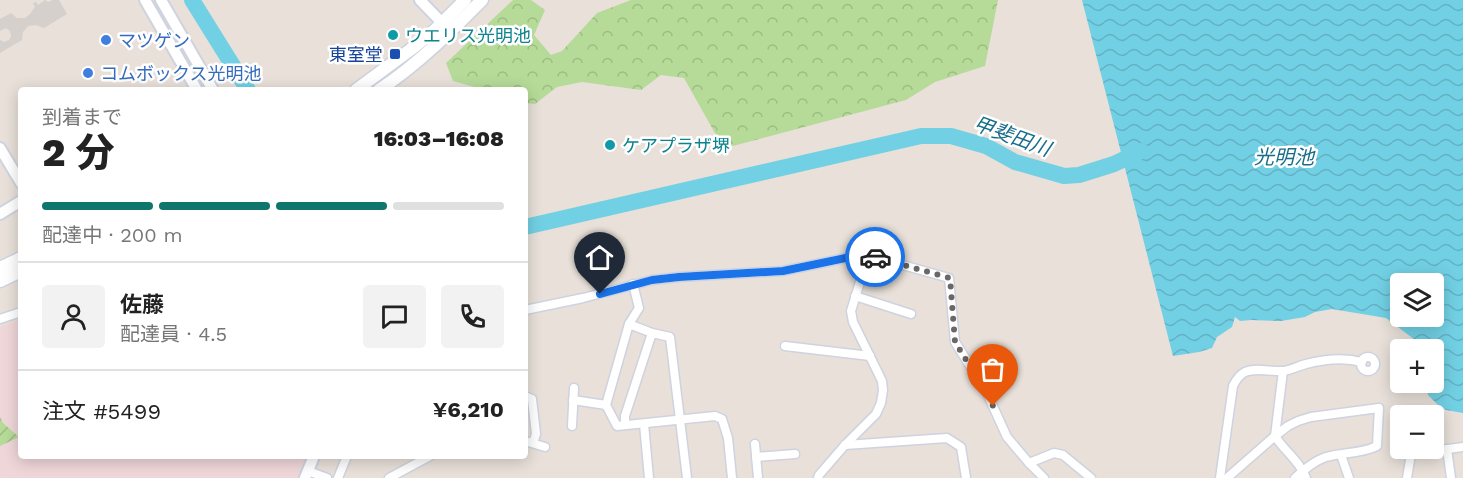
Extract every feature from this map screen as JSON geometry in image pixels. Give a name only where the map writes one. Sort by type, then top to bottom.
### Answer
[{"type":"main road","points":[[383,87],[413,64],[446,27],[465,0]]},
{"type":"main road","points":[[360,87],[483,0]]},
{"type":"main road","points":[[0,268],[18,259]]},
{"type":"main road","points":[[0,281],[18,272]]},
{"type":"street","points":[[145,0],[195,87]]},
{"type":"street","points":[[161,0],[211,87]]},
{"type":"street","points":[[420,0],[446,27]]},
{"type":"street","points":[[0,148],[18,178]]},
{"type":"street","points":[[0,214],[18,203]]},
{"type":"street","points":[[818,478],[845,444],[876,414],[881,403],[882,381],[853,322],[851,311],[868,255]]},
{"type":"street","points":[[528,309],[652,280],[783,271],[868,255],[950,278],[955,342],[986,392],[1007,437],[1044,478]]},
{"type":"street","points":[[633,284],[639,308],[629,324],[606,405],[617,426],[715,416],[722,419],[728,438],[732,478]]},
{"type":"street","points":[[855,296],[911,314]]},
{"type":"street","points":[[0,319],[18,313]]},
{"type":"street","points":[[629,324],[670,338],[687,478]]},
{"type":"street","points":[[625,425],[625,416],[652,333]]},
{"type":"street","points":[[785,346],[870,357]]},
{"type":"street","points":[[1220,478],[1233,386],[1244,372],[1251,370],[1283,371],[1324,360],[1345,359],[1362,362]]},
{"type":"street","points":[[1283,371],[1275,436],[1305,474]]},
{"type":"street","points":[[572,426],[574,388]]},
{"type":"street","points":[[528,397],[532,399],[536,434],[529,442],[546,447]]},
{"type":"street","points":[[573,400],[606,405]]},
{"type":"street","points":[[1227,478],[1288,426],[1311,417],[1379,408],[1377,446],[1370,450],[1327,457],[1317,461],[1305,474],[1294,478]]},
{"type":"street","points":[[644,424],[649,478]]},
{"type":"street","points":[[845,444],[947,438],[961,447],[966,478]]},
{"type":"street","points":[[755,444],[758,478]]},
{"type":"street","points":[[1407,478],[1411,454],[1463,447]]},
{"type":"street","points":[[1447,449],[1451,478]]},
{"type":"street","points":[[1029,463],[1054,453],[1063,455],[1091,478]]},
{"type":"street","points":[[756,458],[795,454]]},
{"type":"street","points":[[1341,455],[1349,478]]},
{"type":"street","points":[[313,459],[307,474],[327,478]]},
{"type":"street","points":[[338,478],[346,459]]},
{"type":"street","points":[[389,478],[424,459]]},
{"type":"shaded area","points":[[45,0],[48,2],[59,0],[67,14],[44,28],[36,25],[28,26],[23,32],[22,40],[0,53],[0,40],[4,42],[11,36],[10,31],[6,28],[0,31],[0,19],[11,13],[17,18],[25,18],[35,7],[33,3],[36,2],[38,5]]},
{"type":"shaded area","points":[[18,320],[18,459],[308,459],[300,478],[0,478],[0,327]]},
{"type":"green space","points":[[513,0],[531,0],[545,10],[534,35],[551,55],[562,51],[597,13],[631,0],[998,0],[985,66],[935,82],[906,100],[733,146],[716,135],[684,78],[661,75],[641,90],[582,82],[557,87],[535,104],[528,103],[528,87],[474,87],[453,81],[446,63]]},
{"type":"green space","points":[[0,417],[18,437],[0,446]]},
{"type":"water","name":"光明池","points":[[1082,0],[1463,0],[1463,413],[1446,410],[1444,405],[1438,405],[1428,395],[1428,393],[1444,393],[1444,339],[1414,339],[1398,327],[1444,327],[1444,273],[1390,273],[1390,321],[1386,318],[1332,309],[1281,321],[1240,321],[1235,317],[1232,327],[1217,337],[1212,348],[1173,356]]},
{"type":"waterway","name":"甲斐田川","points":[[192,0],[246,87]]},
{"type":"waterway","name":"甲斐田川","points":[[528,226],[921,136],[951,136],[986,146],[1015,162],[1064,176],[1079,175],[1114,164],[1141,151]]},
{"type":"way so far","points":[[875,257],[950,278],[955,342],[993,406]]},
{"type":"place","name":"ウエリス光明池","points":[[393,35]]},
{"type":"place","name":"マツゲン","points":[[106,40]]},
{"type":"place","name":"東室堂","points":[[395,54]]},
{"type":"place","name":"コムボックス光明池","points":[[88,73]]},
{"type":"place","name":"ケアプラザ堺","points":[[610,145]]},
{"type":"route","points":[[600,294],[652,280],[783,271],[855,256],[875,257]]}]
